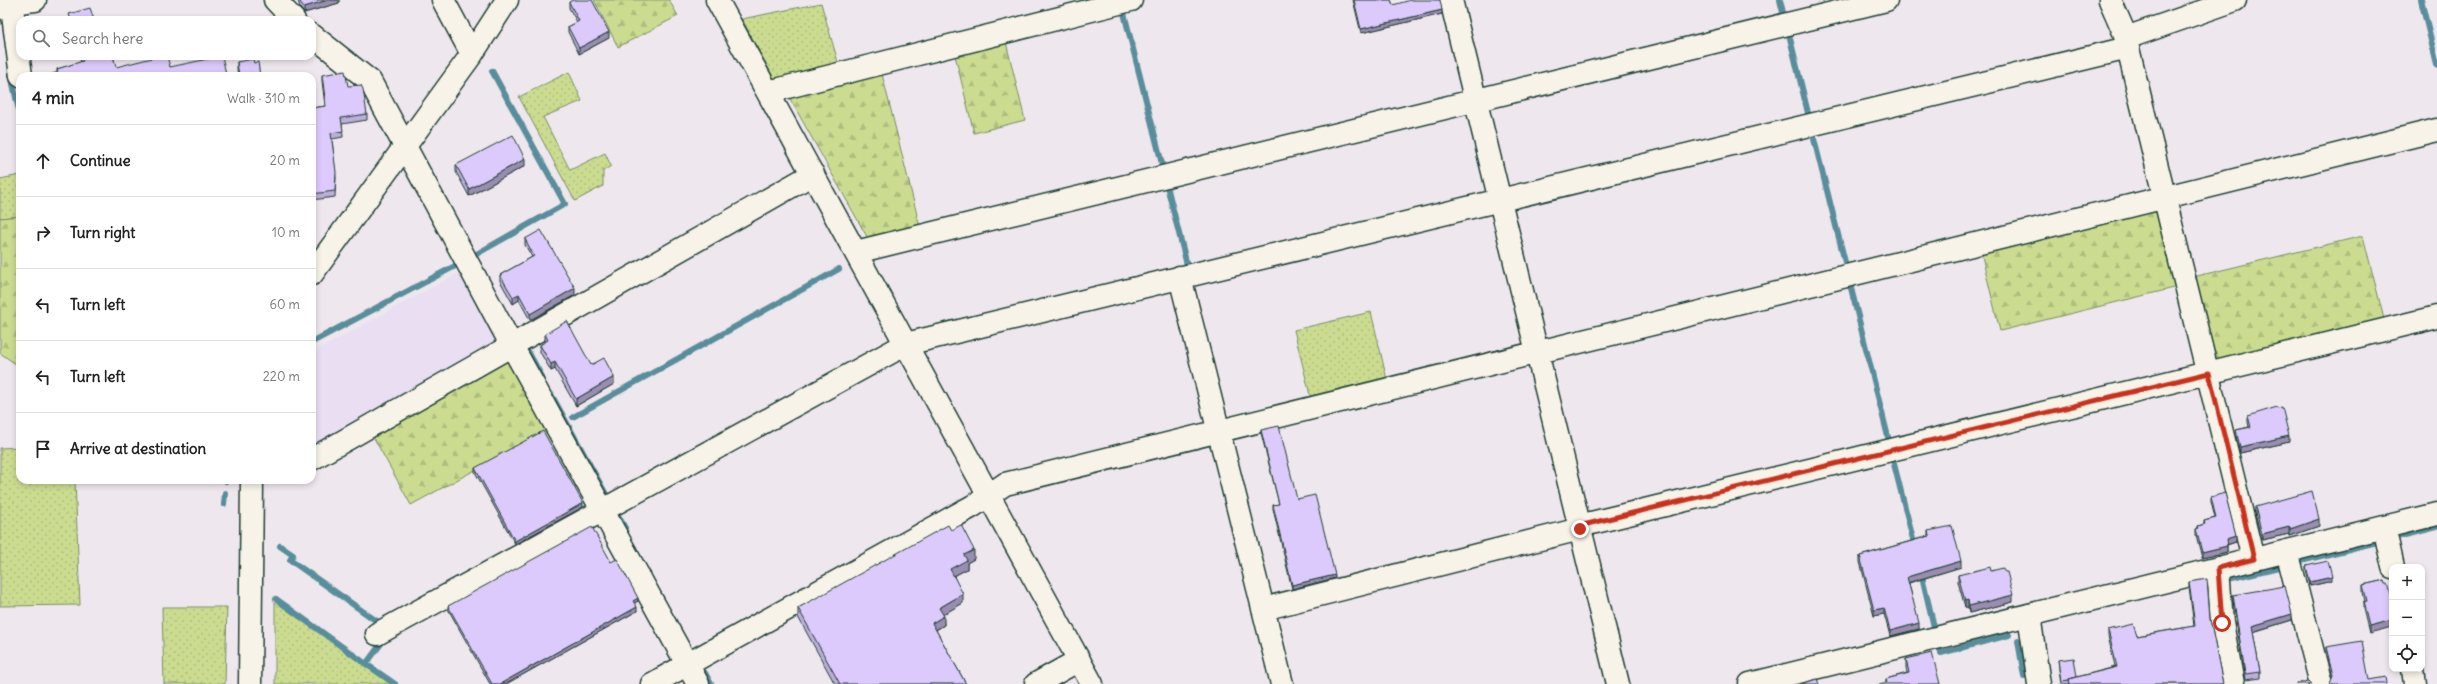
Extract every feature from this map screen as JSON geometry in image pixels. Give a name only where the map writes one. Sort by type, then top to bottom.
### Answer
[{"type":"street","points":[[16,50],[7,4],[35,0]]},
{"type":"street","points":[[275,0],[290,16]]},
{"type":"street","points":[[443,0],[472,54]]},
{"type":"street","points":[[316,267],[472,54],[507,0]]},
{"type":"street","points":[[717,0],[1092,684]]},
{"type":"street","points":[[768,92],[1132,0]]},
{"type":"street","points":[[1451,0],[1618,684]]},
{"type":"street","points":[[856,252],[1886,0]]},
{"type":"street","points":[[2110,0],[2127,43],[2254,559]]},
{"type":"street","points":[[377,634],[602,509],[906,344],[1500,200],[2127,43],[2235,0]]},
{"type":"street","points":[[316,38],[370,81],[404,147],[512,346],[698,684]]},
{"type":"street","points":[[18,60],[20,72]]},
{"type":"street","points":[[652,684],[973,506],[1006,484],[2437,130]]},
{"type":"street","points":[[316,457],[813,174]]},
{"type":"street","points":[[1180,277],[1282,684]]},
{"type":"street","points":[[1263,609],[1580,528],[2437,317]]},
{"type":"street","points":[[250,684],[257,484]]},
{"type":"street","points":[[1750,684],[2437,514]]},
{"type":"street","points":[[2384,527],[2392,564]]},
{"type":"street","points":[[2287,551],[2321,684]]},
{"type":"street","points":[[2218,568],[2222,623],[2233,684]]},
{"type":"street","points":[[2029,615],[2039,684]]},
{"type":"street","points":[[1036,684],[1079,660]]},
{"type":"street","points":[[2413,672],[2415,684]]},
{"type":"shaded area","points":[[462,271],[502,342],[316,450],[316,351]]},
{"type":"green space","points":[[594,0],[669,0],[678,16],[618,47]]},
{"type":"green space","points":[[821,3],[840,69],[776,82],[742,19]]},
{"type":"green space","points":[[1004,34],[1025,120],[974,133],[953,47]]},
{"type":"green space","points":[[880,66],[921,231],[871,244],[788,95]]},
{"type":"green space","points":[[569,72],[582,101],[543,117],[570,170],[605,153],[611,166],[603,171],[603,186],[575,201],[519,97]]},
{"type":"green space","points":[[16,176],[16,216],[0,218],[0,179]]},
{"type":"green space","points":[[2159,207],[2178,287],[2000,331],[1980,248]]},
{"type":"green space","points":[[16,216],[16,364],[0,353],[0,218]]},
{"type":"green space","points":[[2363,236],[2385,323],[2214,362],[2193,277]]},
{"type":"green space","points":[[1371,312],[1388,384],[1312,403],[1294,330]]},
{"type":"green space","points":[[503,355],[511,359],[550,429],[411,505],[370,431]]},
{"type":"green space","points":[[16,447],[16,484],[75,484],[80,605],[0,606],[0,448]]},
{"type":"green space","points":[[275,600],[391,684],[275,684]]},
{"type":"green space","points":[[162,607],[227,607],[225,684],[164,684]]},
{"type":"building","points":[[299,0],[328,0],[304,7]]},
{"type":"building","points":[[573,0],[592,0],[609,32],[579,48],[568,27],[579,21],[569,2]]},
{"type":"building","points":[[1354,0],[1391,0],[1393,5],[1411,0],[1440,0],[1442,10],[1361,29]]},
{"type":"building","points":[[90,8],[93,16],[70,16],[69,14]]},
{"type":"building","points":[[114,60],[116,67],[144,60],[168,60],[170,67],[203,60],[223,60],[226,72],[58,72],[57,69],[83,61]]},
{"type":"building","points":[[253,60],[254,63],[258,62],[259,72],[238,72],[237,62]]},
{"type":"building","points":[[345,71],[348,86],[361,85],[367,114],[341,118],[343,131],[331,133],[336,172],[335,191],[316,193],[316,107],[326,106],[322,75]]},
{"type":"building","points":[[513,135],[525,159],[469,189],[456,165]]},
{"type":"building","points":[[541,230],[575,288],[530,314],[519,294],[513,297],[500,275],[534,256],[525,239]]},
{"type":"building","points":[[567,321],[591,365],[604,358],[614,377],[576,399],[555,362],[551,364],[540,345],[548,340],[545,334]]},
{"type":"building","points":[[2277,407],[2282,407],[2289,436],[2240,447],[2236,430],[2251,427],[2248,416]]},
{"type":"building","points":[[1279,426],[1297,499],[1315,495],[1335,575],[1292,585],[1273,505],[1279,504],[1261,430]]},
{"type":"building","points":[[543,431],[583,503],[515,541],[475,468]]},
{"type":"building","points":[[2312,491],[2319,519],[2290,529],[2289,527],[2262,534],[2255,507]]},
{"type":"building","points":[[2225,493],[2236,536],[2226,539],[2227,546],[2202,552],[2196,529],[2199,528],[2198,526],[2205,524],[2204,521],[2216,518],[2211,497]]},
{"type":"building","points":[[948,525],[951,530],[961,525],[974,550],[964,555],[967,560],[950,569],[963,594],[939,608],[944,616],[932,623],[966,684],[840,684],[798,608]]},
{"type":"building","points":[[1952,526],[1961,561],[1907,577],[1919,623],[1890,631],[1884,608],[1874,610],[1860,556],[1929,536],[1928,531]]},
{"type":"building","points":[[592,527],[611,562],[617,559],[638,598],[633,601],[637,607],[500,684],[492,684],[448,606]]},
{"type":"building","points":[[2328,561],[2332,577],[2310,582],[2306,566]]},
{"type":"building","points":[[1990,567],[1991,571],[2003,568],[2005,572],[2007,572],[2013,595],[1969,606],[1968,600],[1965,601],[1958,575]]},
{"type":"building","points":[[2207,579],[2210,619],[2223,684],[2070,684],[2069,679],[2117,667],[2108,630],[2133,624],[2137,636],[2195,626],[2189,582]]},
{"type":"building","points":[[2385,580],[2386,583],[2388,583],[2389,621],[2369,626],[2363,602],[2367,601],[2363,585]]},
{"type":"building","points":[[2285,586],[2292,614],[2252,626],[2260,672],[2245,674],[2233,595]]},
{"type":"building","points":[[2362,641],[2369,680],[2386,677],[2387,684],[2330,684],[2333,675],[2326,647]]},
{"type":"building","points":[[1932,653],[1940,684],[1879,684],[1887,682],[1886,679],[1909,673],[1906,659]]},
{"type":"building","points":[[2074,658],[2077,677],[2061,681],[2058,660]]},
{"type":"building","points":[[1817,679],[1819,684],[1801,684]]},
{"type":"building","points":[[2309,681],[2312,684],[2297,684],[2297,683]]},
{"type":"waterway","points":[[1780,0],[1785,21]]},
{"type":"waterway","points":[[2421,0],[2437,65]]},
{"type":"waterway","points":[[1123,9],[1164,172]]},
{"type":"waterway","points":[[1788,30],[1808,113]]},
{"type":"waterway","points":[[473,256],[565,204],[492,71]]},
{"type":"waterway","points":[[11,75],[16,97]]},
{"type":"waterway","points":[[1812,131],[1847,270]]},
{"type":"waterway","points":[[1166,182],[1188,269]]},
{"type":"waterway","points":[[316,340],[457,265]]},
{"type":"waterway","points":[[573,417],[839,269]]},
{"type":"waterway","points":[[1849,280],[1890,445]]},
{"type":"waterway","points":[[524,344],[542,377]]},
{"type":"waterway","points":[[551,394],[608,498]]},
{"type":"waterway","points":[[1892,456],[1915,547]]},
{"type":"waterway","points":[[224,504],[225,493]]},
{"type":"waterway","points":[[615,510],[625,528]]},
{"type":"waterway","points":[[2393,538],[2437,527]]},
{"type":"waterway","points":[[2297,562],[2377,542]]},
{"type":"waterway","points":[[280,546],[293,555],[290,560],[378,622]]},
{"type":"waterway","points":[[2228,579],[2283,566]]},
{"type":"waterway","points":[[1921,572],[1934,627]]},
{"type":"waterway","points":[[276,599],[366,664],[383,641]]},
{"type":"waterway","points":[[1940,649],[1941,653],[2009,635]]},
{"type":"waterway","points":[[2018,641],[2024,676]]},
{"type":"waterway","points":[[366,664],[395,684]]},
{"type":"waterway","points":[[705,673],[711,684]]},
{"type":"route","points":[[1580,529],[1579,526],[2209,373],[2254,559],[2218,568],[2222,623]]}]
